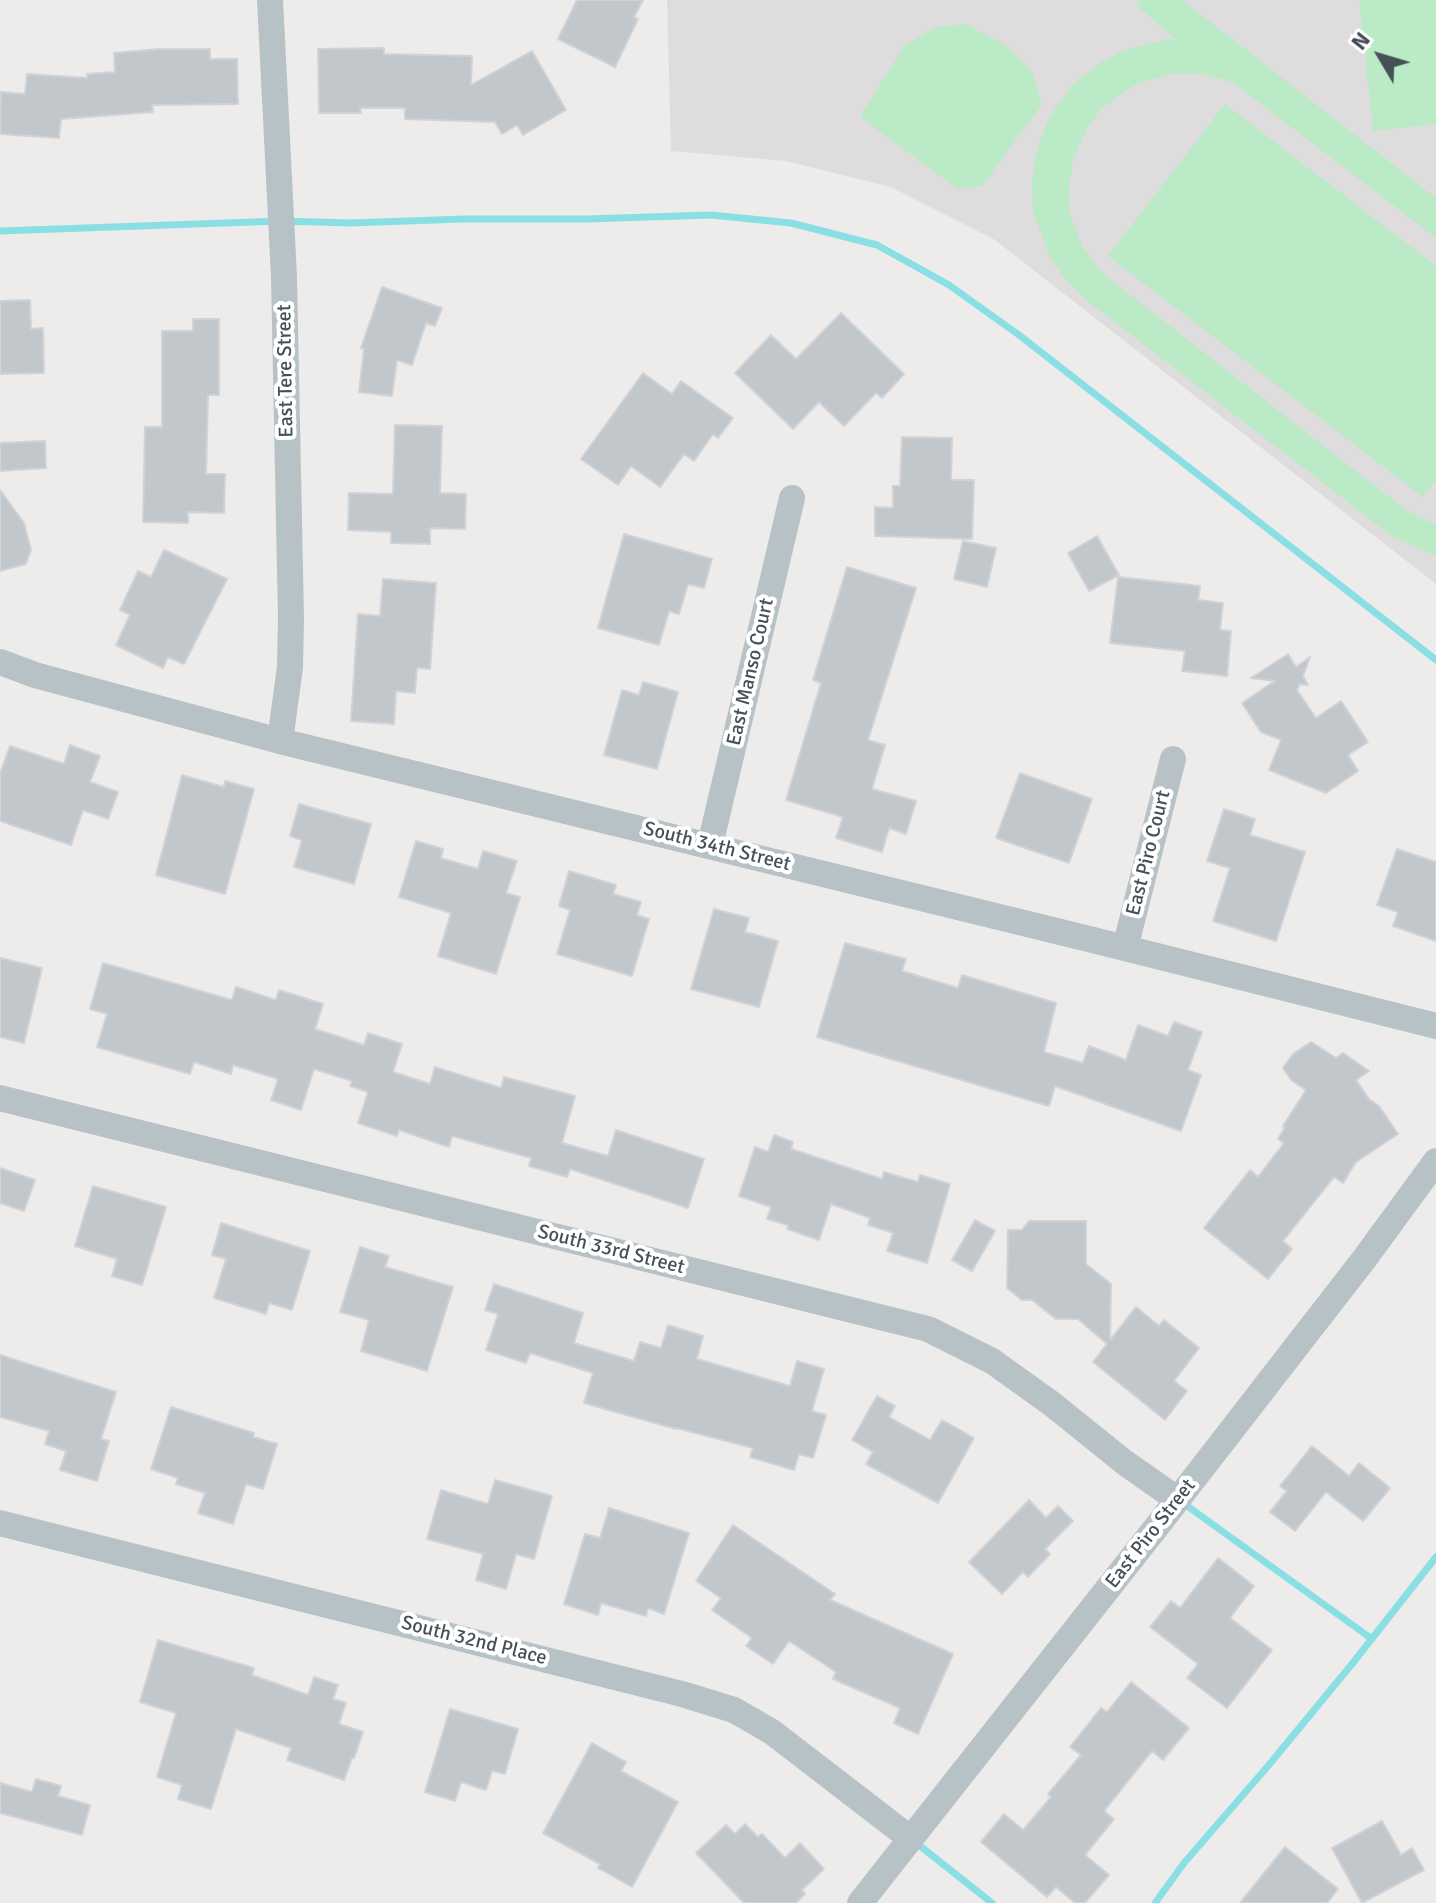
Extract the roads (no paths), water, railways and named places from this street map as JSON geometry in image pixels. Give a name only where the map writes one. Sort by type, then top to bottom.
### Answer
[{"type":"street","name":"East Tere Street","points":[[270,0],[284,277],[291,602],[290,667],[280,741]]},
{"type":"street","name":"East Manso Court","points":[[710,845],[792,498]]},
{"type":"street","name":"South 34th Street","points":[[0,662],[35,675],[280,741],[1436,1026]]},
{"type":"street","name":"East Piro Court","points":[[1125,948],[1173,759]]},
{"type":"street","name":"South 33rd Street","points":[[0,1098],[928,1329],[992,1361],[1178,1500]]},
{"type":"street","name":"East Piro Street","points":[[860,1903],[1178,1500],[1436,1161]]},
{"type":"street","name":"South 32nd Place","points":[[0,1523],[682,1694],[734,1710],[772,1732],[911,1839]]},
{"type":"waterway","points":[[0,231],[281,221],[350,223],[711,215],[791,223],[877,245],[949,285],[1019,335],[1436,660]]},
{"type":"waterway","points":[[1183,1503],[1372,1639]]},
{"type":"waterway","points":[[1155,1903],[1184,1863],[1268,1766],[1436,1557]]},
{"type":"waterway","points":[[915,1842],[992,1903]]}]
